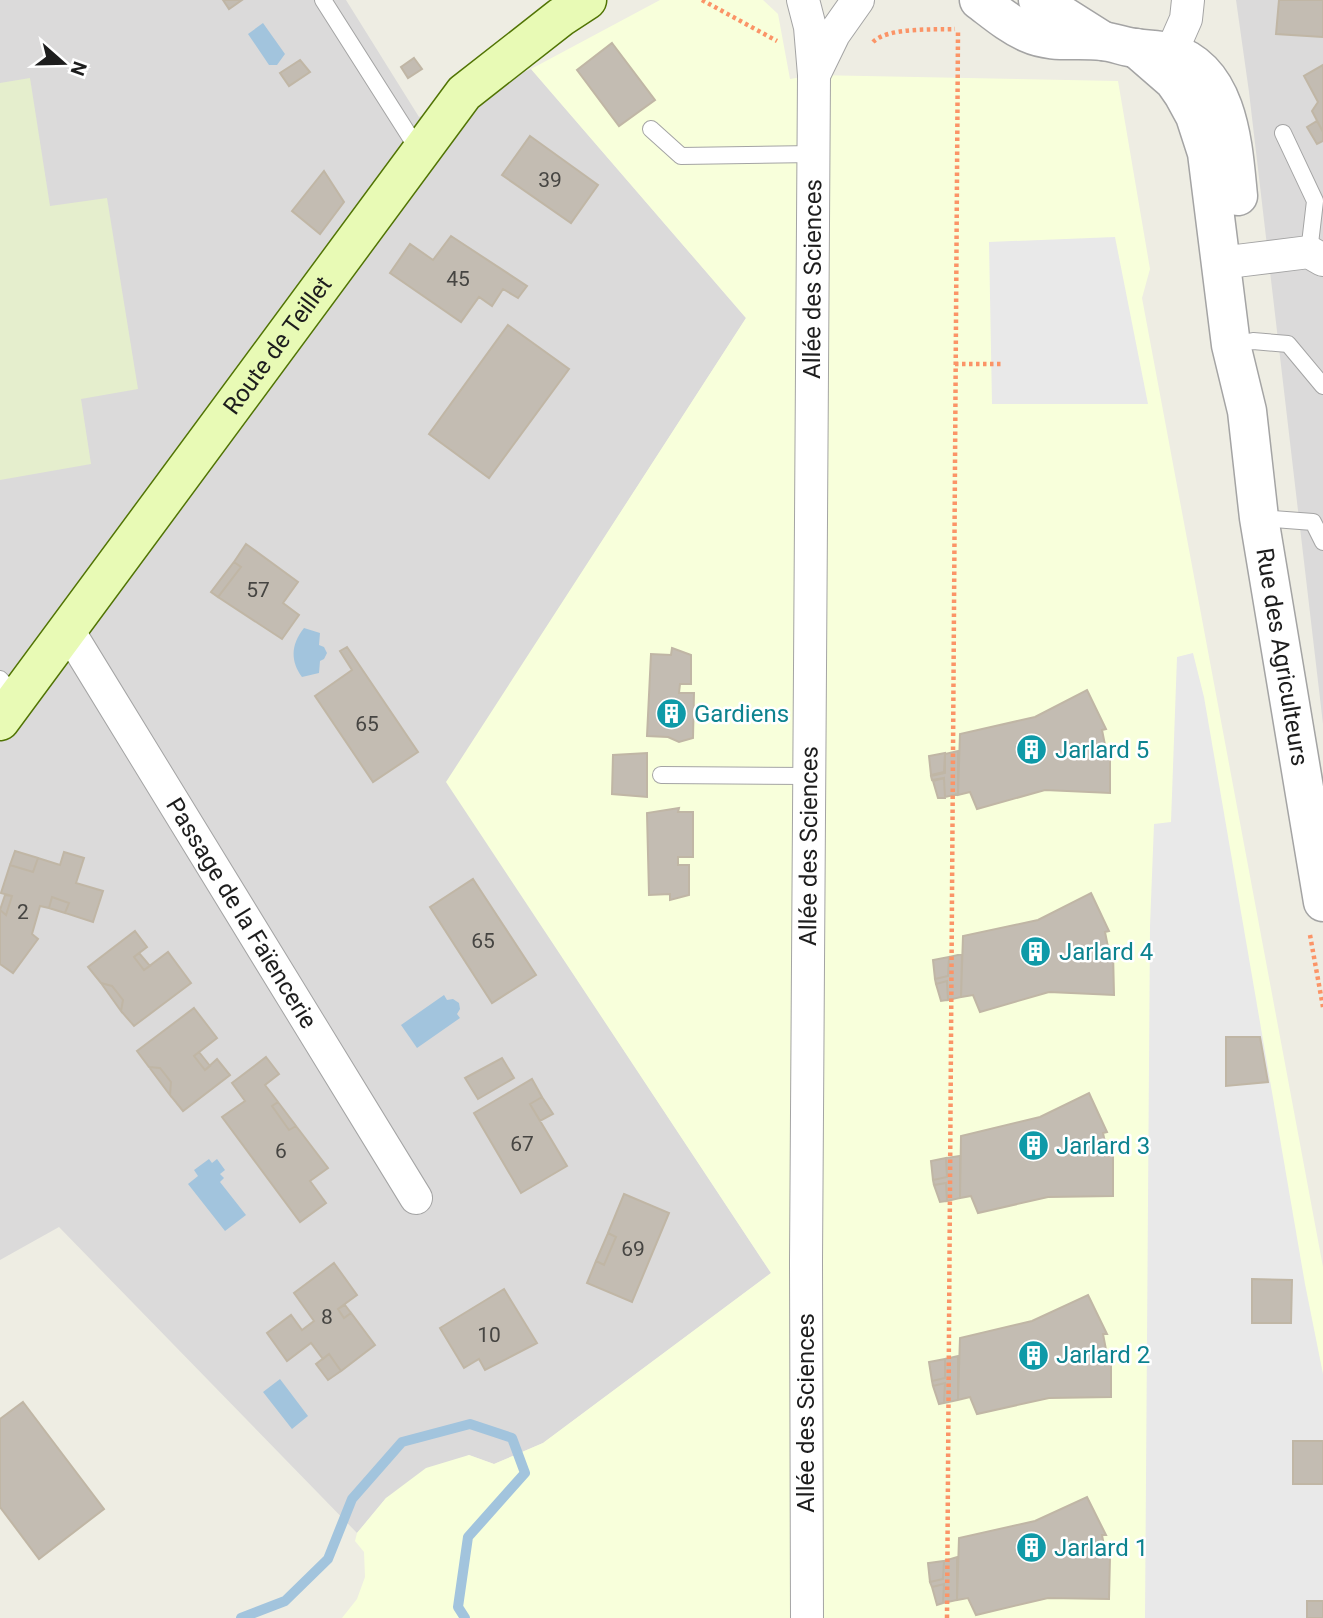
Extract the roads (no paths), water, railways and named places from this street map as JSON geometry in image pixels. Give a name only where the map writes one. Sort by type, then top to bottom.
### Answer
[{"type":"main road","name":"Route de Teillet","points":[[6,700],[68,631],[464,93],[561,17],[587,0]]},
{"type":"street","name":"Allée des Sciences","points":[[803,0],[817,58],[814,154],[806,1247],[807,1618]]},
{"type":"street","points":[[817,58],[858,0]]},
{"type":"street","name":"Rue des Agriculteurs","points":[[1038,0],[1137,47],[1187,61],[1215,90],[1225,113],[1231,135],[1232,261],[1259,518],[1323,902]]},
{"type":"street","points":[[968,20],[1012,25],[1030,34],[1055,40],[1137,47],[1186,19],[1188,0]]},
{"type":"street","points":[[1232,261],[1316,256]]},
{"type":"street","name":"Passage de la Faïencerie","points":[[68,631],[416,1198]]},
{"type":"lane","points":[[323,0],[421,153]]},
{"type":"lane","points":[[651,129],[681,156],[814,154]]},
{"type":"lane","points":[[1283,133],[1315,201],[1316,256]]},
{"type":"lane","points":[[1242,343],[1288,344],[1323,386]]},
{"type":"lane","points":[[1259,518],[1313,522],[1323,541]]},
{"type":"lane","points":[[661,775],[811,776]]},
{"type":"water","points":[[263,23],[285,54],[277,65],[269,65],[248,34]]},
{"type":"water","points":[[304,628],[320,633],[319,645],[324,647],[327,653],[320,661],[319,673],[302,677],[295,665],[294,646]]},
{"type":"water","points":[[444,995],[447,1000],[453,999],[459,1003],[457,1014],[460,1018],[417,1048],[401,1025]]},
{"type":"water","points":[[209,1159],[212,1163],[217,1159],[225,1170],[220,1174],[224,1178],[220,1182],[246,1215],[225,1231],[188,1184],[198,1176],[194,1170]]},
{"type":"water","points":[[280,1379],[308,1416],[292,1429],[263,1392]]},
{"type":"waterway","points":[[241,1618],[285,1601],[328,1559],[352,1499],[402,1442],[470,1424],[512,1438],[525,1473],[468,1537],[458,1607],[465,1618]]},
{"type":"place","name":"Gardiens","points":[[671,714]]},
{"type":"place","name":"Jarlard 5","points":[[1032,750]]},
{"type":"place","name":"Jarlard 4","points":[[1036,952]]},
{"type":"place","name":"Jarlard 3","points":[[1033,1146]]},
{"type":"place","name":"Jarlard 2","points":[[1033,1355]]},
{"type":"place","name":"Jarlard 1","points":[[1031,1548]]}]
